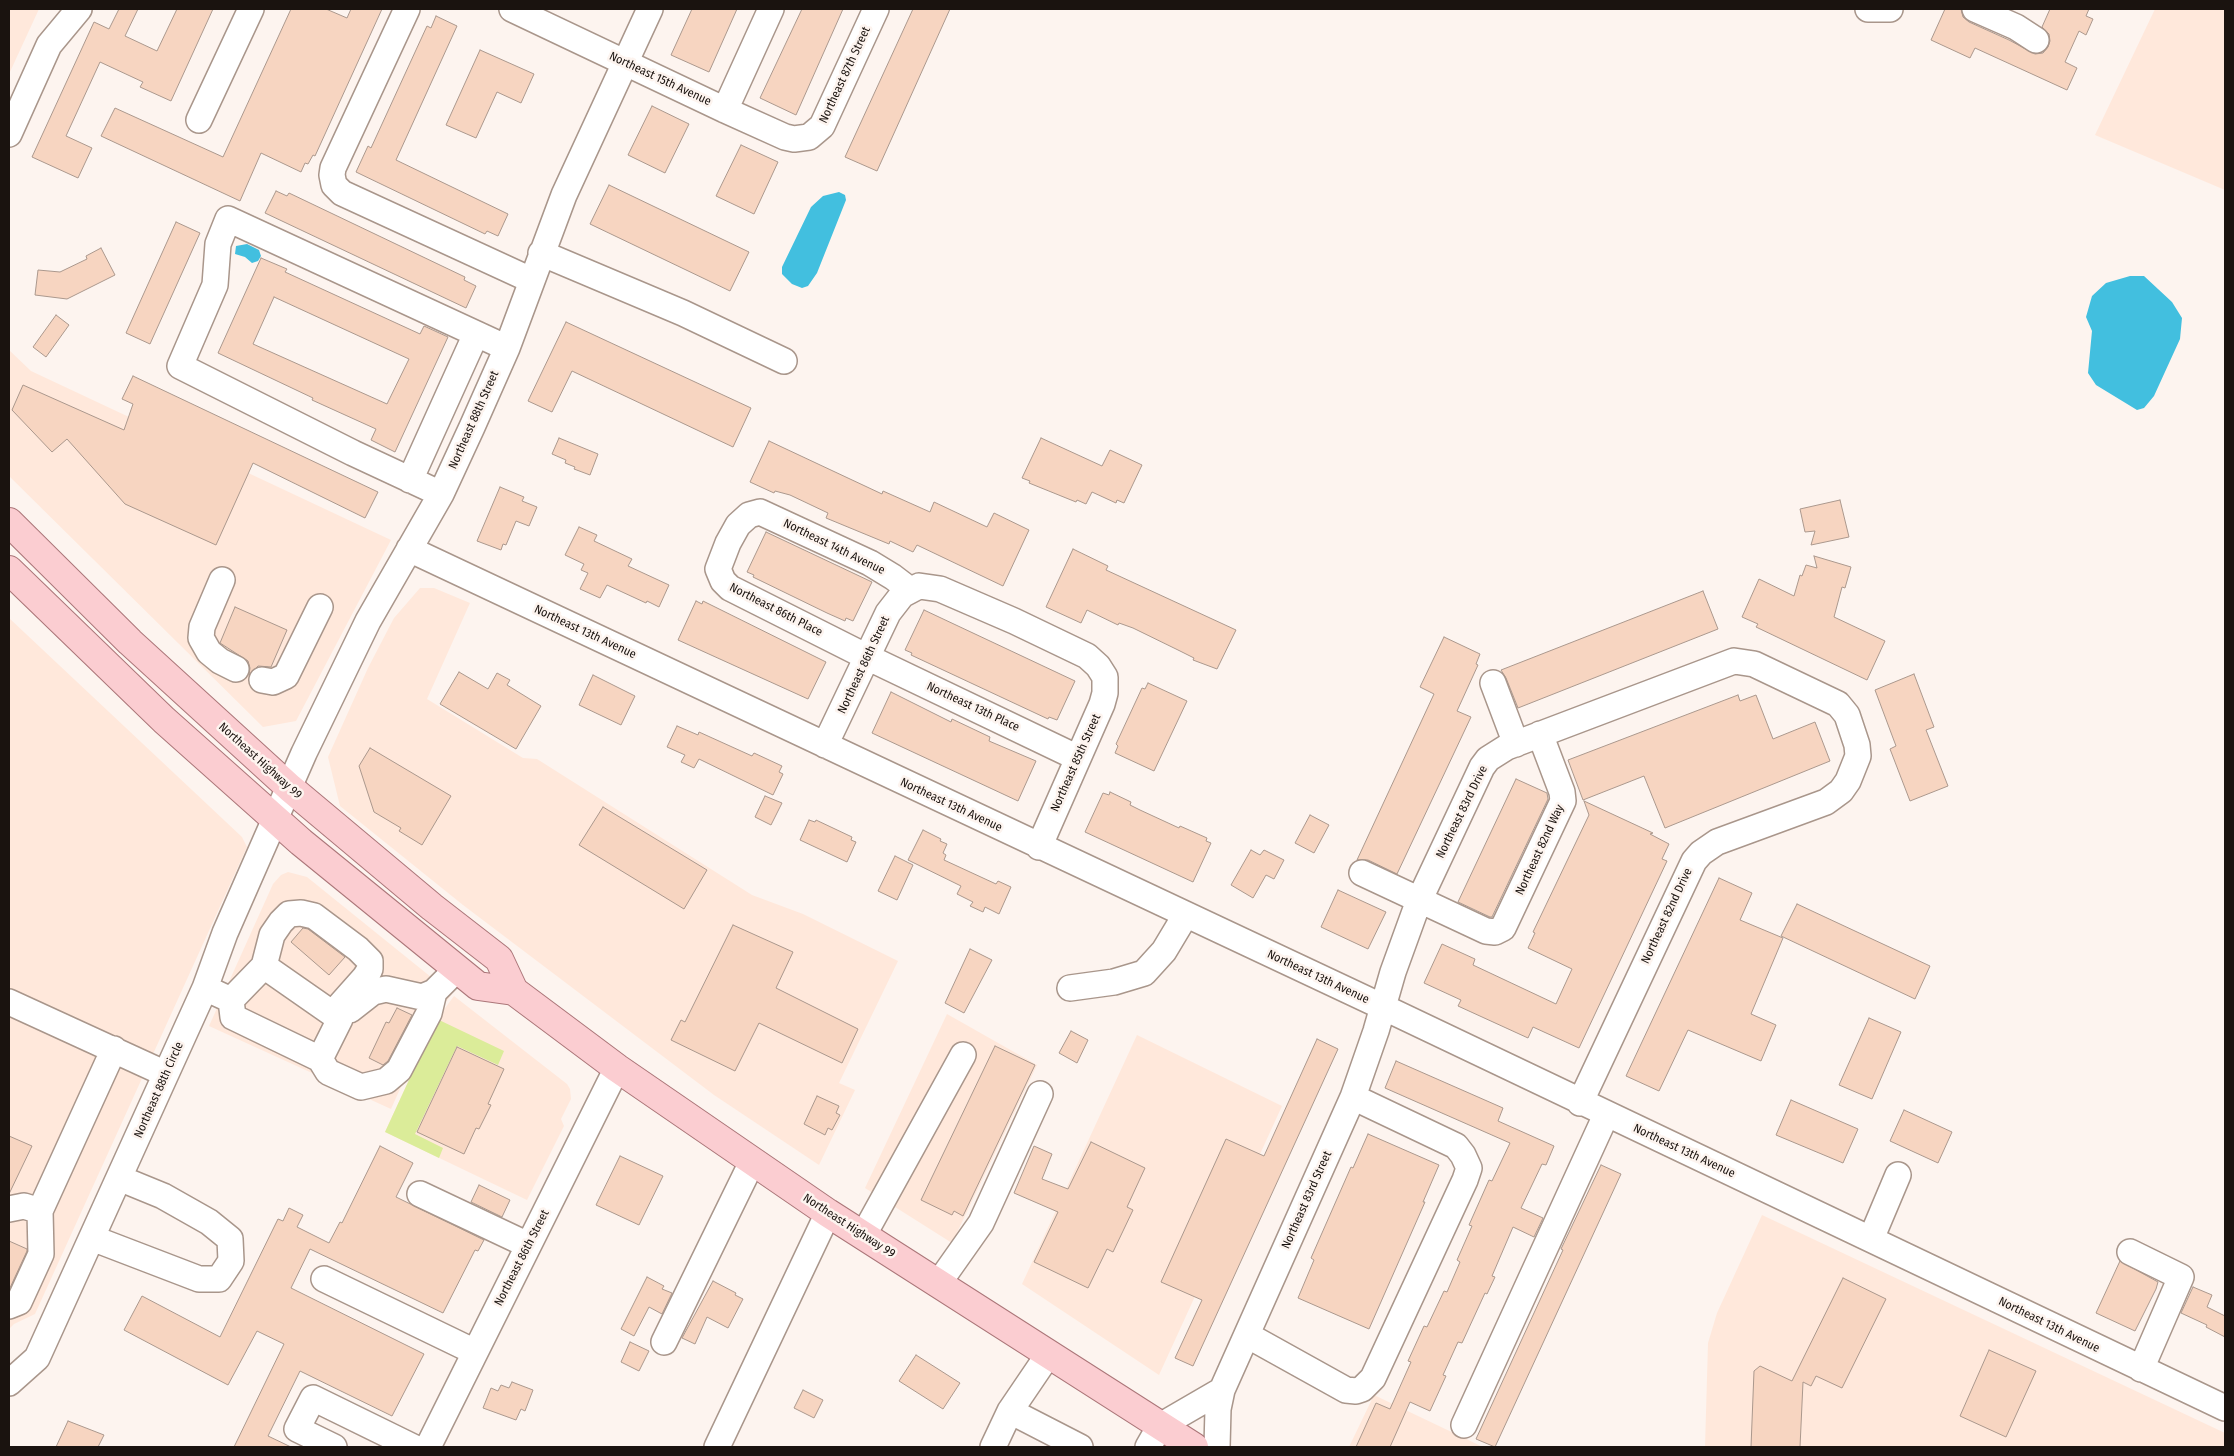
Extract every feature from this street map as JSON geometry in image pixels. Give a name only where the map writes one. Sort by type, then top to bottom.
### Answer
[{"type":"main road","name":"Northeast Highway 99","points":[[9,522],[130,642],[290,788],[432,907],[500,959],[514,991]]},
{"type":"main road","name":"Northeast Highway 99","points":[[9,570],[108,668],[276,820],[478,986],[514,991],[617,1068],[752,1162],[1048,1355],[1154,1437],[1194,1447]]},
{"type":"street","points":[[9,134],[48,46],[79,9]]},
{"type":"street","points":[[199,120],[251,9]]},
{"type":"street","points":[[407,9],[334,168],[332,175],[334,185],[342,193],[532,280]]},
{"type":"street","name":"Northeast 15th Avenue","points":[[512,9],[553,17],[625,63],[788,138],[801,139],[810,137]]},
{"type":"street","name":"Northeast 88th Street","points":[[276,820],[304,752],[364,630],[440,494],[507,348],[564,195],[650,9]]},
{"type":"street","points":[[725,110],[770,9]]},
{"type":"street","name":"Northeast 87th Street","points":[[810,137],[822,126],[876,9]]},
{"type":"street","points":[[1868,9],[1890,9]]},
{"type":"street","points":[[1975,9],[2016,27],[2036,40]]},
{"type":"street","points":[[440,494],[180,366],[215,285],[218,244],[228,219],[507,348]]},
{"type":"street","points":[[541,253],[683,313],[784,361]]},
{"type":"street","points":[[410,480],[476,334]]},
{"type":"street","name":"Northeast 14th Avenue","points":[[728,542],[741,521],[752,513],[763,513],[870,563],[893,576],[910,590]]},
{"type":"street","name":"Northeast 86th Place","points":[[728,542],[718,569],[721,578],[727,586],[867,657]]},
{"type":"street","name":"Northeast 13th Avenue","points":[[409,549],[1185,916],[1383,1007],[1580,1103],[2225,1408]]},
{"type":"street","points":[[222,580],[202,627],[201,638],[209,652],[220,661],[236,669]]},
{"type":"street","name":"Northeast 85th Street","points":[[910,590],[923,586],[947,590],[1087,656],[1098,666],[1105,677],[1106,693],[1102,704],[1039,847]]},
{"type":"street","name":"Northeast 86th Street","points":[[825,745],[892,605],[910,590]]},
{"type":"street","points":[[262,680],[273,682],[286,676],[320,607]]},
{"type":"street","name":"Northeast 13th Place","points":[[867,657],[1078,758]]},
{"type":"street","name":"Northeast 83rd Drive","points":[[1383,1007],[1393,972],[1420,900],[1482,767],[1496,752],[1727,662],[1740,660],[1754,664],[1831,700],[1843,710],[1852,727]]},
{"type":"street","points":[[1493,683],[1516,744]]},
{"type":"street","name":"Northeast 82nd Drive","points":[[1580,1103],[1694,860],[1708,847],[1717,842],[1826,802],[1841,791],[1848,781],[1858,756],[1852,727]]},
{"type":"street","name":"Northeast 82nd Way","points":[[1420,900],[1486,931],[1495,932],[1503,928],[1563,801],[1562,792],[1540,734]]},
{"type":"street","name":"Northeast 88th Circle","points":[[9,1383],[37,1358],[205,988],[226,933],[276,820]]},
{"type":"street","points":[[1362,873],[1420,900]]},
{"type":"street","points":[[231,1000],[264,966],[272,935],[281,922],[289,914],[301,912],[314,916],[358,949],[370,961],[370,969],[337,1016],[320,1059]]},
{"type":"street","points":[[1070,988],[1114,982],[1144,973],[1164,951],[1185,916]]},
{"type":"street","points":[[264,966],[337,1016]]},
{"type":"street","points":[[337,1016],[373,992],[386,989],[422,997],[434,992],[457,969]]},
{"type":"street","points":[[205,988],[231,1000]]},
{"type":"street","points":[[231,1000],[233,1017],[320,1059],[328,1072],[361,1087],[386,1081],[399,1070],[429,1013],[434,992]]},
{"type":"street","points":[[9,1002],[166,1074]]},
{"type":"street","name":"Northeast 83rd Street","points":[[1217,1447],[1218,1409],[1222,1390],[1353,1097],[1383,1007]]},
{"type":"street","points":[[9,1306],[19,1302],[41,1254],[40,1211],[114,1049]]},
{"type":"street","points":[[863,1236],[962,1055]]},
{"type":"street","name":"Northeast 86th Street","points":[[428,1447],[617,1068]]},
{"type":"street","points":[[938,1284],[981,1223],[1040,1094]]},
{"type":"street","points":[[1246,1335],[1346,1390],[1356,1392],[1362,1389],[1373,1378],[1465,1180],[1469,1168],[1456,1146],[1353,1097]]},
{"type":"street","points":[[1464,1426],[1606,1115]]},
{"type":"street","points":[[664,1342],[752,1162]]},
{"type":"street","points":[[1871,1239],[1898,1175]]},
{"type":"street","points":[[92,1238],[199,1279],[218,1278],[230,1261],[230,1239],[209,1222],[163,1196],[119,1178]]},
{"type":"street","points":[[420,1194],[528,1245]]},
{"type":"street","points":[[9,1209],[24,1206],[40,1211]]},
{"type":"street","points":[[717,1447],[828,1213]]},
{"type":"street","points":[[2130,1252],[2181,1277],[2141,1368]]},
{"type":"street","points":[[324,1279],[475,1352]]},
{"type":"street","points":[[993,1447],[1010,1411],[1048,1355]]},
{"type":"street","points":[[1154,1437],[1222,1390]]},
{"type":"street","points":[[334,1447],[297,1429],[313,1398],[413,1447]]},
{"type":"street","points":[[1010,1411],[1080,1447]]},
{"type":"shaded area","points":[[9,9],[39,9],[9,74]]},
{"type":"shaded area","points":[[2155,9],[2225,9],[2225,190],[2095,135]]},
{"type":"shaded area","points":[[9,350],[31,371],[391,540],[296,721],[263,727],[9,476]]},
{"type":"shaded area","points":[[420,588],[434,588],[470,603],[427,699],[523,758],[537,759],[752,895],[803,914],[898,961],[839,1083],[855,1090],[819,1165],[714,1095],[463,905],[340,806],[328,757],[368,668],[394,618]]},
{"type":"shaded area","points":[[9,618],[242,837],[247,847],[35,1314],[14,1324],[9,1329]]},
{"type":"shaded area","points":[[288,872],[307,877],[452,994],[430,1022],[391,1109],[209,1026],[273,884],[281,875]]},
{"type":"shaded area","points":[[454,996],[567,1084],[570,1089],[571,1099],[561,1119],[564,1126],[527,1200],[385,1132],[437,1019]]},
{"type":"shaded area","points":[[947,1014],[1037,1065],[952,1243],[865,1188]]},
{"type":"shaded area","points":[[1137,1035],[1282,1106],[1159,1375],[1022,1284]]},
{"type":"shaded area","points":[[1762,1215],[2225,1433],[2225,1447],[1705,1447],[1708,1343],[1717,1313]]},
{"type":"shaded area","points":[[1374,1395],[1483,1447],[1349,1447]]},
{"type":"green space","points":[[437,1019],[504,1051],[498,1065],[457,1046],[415,1134],[443,1148],[439,1158],[385,1132]]},
{"type":"water","points":[[839,192],[845,195],[846,200],[817,273],[808,286],[802,288],[792,284],[782,274],[782,267],[811,207],[823,196]]},
{"type":"water","points":[[247,244],[259,250],[261,256],[258,261],[252,263],[245,257],[235,254],[236,246]]},
{"type":"water","points":[[2130,276],[2144,276],[2172,302],[2182,318],[2180,339],[2154,396],[2144,408],[2137,410],[2096,385],[2088,373],[2092,331],[2086,317],[2092,296],[2106,283]]},
{"type":"building","points":[[119,9],[138,9],[125,36],[157,51],[177,9],[213,9],[171,101],[140,87],[143,82],[100,62],[66,136],[92,148],[78,178],[32,157],[94,22],[109,29]]},
{"type":"building","points":[[291,9],[326,9],[347,18],[351,9],[382,9],[315,156],[313,155],[308,164],[305,163],[301,172],[261,153],[240,201],[101,136],[115,108],[223,157]]},
{"type":"building","points":[[692,9],[737,9],[709,72],[671,55]]},
{"type":"building","points":[[802,9],[843,9],[796,115],[760,98]]},
{"type":"building","points":[[913,9],[950,9],[877,171],[845,157]]},
{"type":"building","points":[[1945,9],[1961,9],[1963,17],[1969,22],[2035,54],[2043,53],[2050,41],[2049,34],[2042,27],[2050,9],[2089,9],[2086,16],[2093,19],[2086,35],[2079,31],[2065,62],[2077,68],[2067,90],[1975,48],[1970,58],[1931,40]]},
{"type":"building","points":[[436,16],[457,26],[396,160],[508,214],[498,236],[487,231],[485,234],[356,172],[368,146],[371,148],[427,26],[431,28]]},
{"type":"building","points":[[480,50],[534,74],[521,103],[497,92],[476,138],[446,125]]},
{"type":"building","points":[[652,106],[689,124],[665,173],[628,155]]},
{"type":"building","points":[[741,145],[778,162],[754,214],[716,196]]},
{"type":"building","points":[[609,185],[749,252],[730,291],[590,224]]},
{"type":"building","points":[[276,191],[287,196],[289,193],[465,277],[464,280],[476,286],[466,308],[265,213]]},
{"type":"building","points":[[176,222],[200,233],[150,344],[126,333]]},
{"type":"building","points":[[101,248],[115,275],[67,299],[35,295],[38,270],[60,272],[87,259],[86,256]]},
{"type":"building","points":[[261,258],[287,269],[285,272],[420,334],[424,326],[448,337],[395,452],[371,440],[376,429],[312,400],[313,398],[218,353]],"holes":[[[274,297],[409,359],[387,404],[253,344]]]},
{"type":"building","points":[[56,315],[69,325],[46,357],[33,347]]},
{"type":"building","points":[[566,322],[751,408],[733,447],[572,371],[552,412],[528,401]]},
{"type":"building","points":[[133,376],[378,492],[365,518],[253,463],[216,545],[125,504],[67,439],[52,452],[12,410],[23,385],[124,430],[133,404],[122,399]]},
{"type":"building","points":[[559,438],[598,454],[590,475],[574,469],[575,467],[565,463],[566,460],[552,454]]},
{"type":"building","points":[[1041,438],[1102,466],[1110,450],[1142,465],[1124,503],[1117,500],[1116,503],[1092,492],[1086,504],[1077,500],[1076,502],[1029,483],[1030,481],[1022,478]]},
{"type":"building","points":[[769,441],[882,494],[883,491],[930,512],[934,502],[987,527],[994,513],[1029,530],[1003,586],[917,545],[913,552],[890,541],[889,544],[826,518],[828,513],[790,495],[775,491],[774,493],[750,482]]},
{"type":"building","points":[[500,487],[524,497],[522,501],[537,507],[529,526],[516,521],[506,545],[503,544],[501,550],[477,541]]},
{"type":"building","points":[[1840,500],[1849,537],[1811,545],[1815,531],[1805,532],[1800,509]]},
{"type":"building","points":[[579,527],[597,535],[594,541],[632,559],[628,566],[669,585],[659,607],[607,585],[600,598],[580,589],[588,573],[581,570],[584,564],[565,555]]},
{"type":"building","points":[[766,532],[872,582],[853,621],[846,618],[845,621],[827,613],[753,577],[754,575],[747,572]]},
{"type":"building","points":[[1073,549],[1108,566],[1106,570],[1236,630],[1217,669],[1193,660],[1194,658],[1133,628],[1119,623],[1118,625],[1087,610],[1081,623],[1046,607]]},
{"type":"building","points":[[1814,556],[1851,567],[1845,588],[1842,587],[1834,617],[1885,641],[1867,680],[1756,627],[1758,624],[1742,617],[1759,579],[1794,596],[1800,575],[1802,576],[1806,565],[1817,568]]},
{"type":"building","points":[[1703,591],[1718,629],[1518,708],[1501,670]]},
{"type":"building","points":[[696,601],[702,604],[703,601],[826,662],[808,699],[678,640]]},
{"type":"building","points":[[235,607],[287,630],[271,667],[258,666],[249,675],[248,661],[220,643]]},
{"type":"building","points":[[924,610],[1075,681],[1057,720],[1049,717],[1048,719],[911,655],[912,653],[905,650]]},
{"type":"building","points":[[1444,637],[1480,654],[1476,664],[1478,665],[1457,711],[1471,717],[1397,874],[1368,860],[1357,860],[1434,694],[1420,687]]},
{"type":"building","points":[[459,672],[488,689],[497,673],[510,680],[507,685],[541,706],[516,749],[440,704]]},
{"type":"building","points":[[1914,674],[1934,727],[1926,730],[1948,786],[1910,801],[1890,749],[1896,746],[1875,690]]},
{"type":"building","points":[[593,675],[635,696],[621,725],[579,705]]},
{"type":"building","points":[[1148,683],[1187,701],[1154,771],[1115,753],[1118,746],[1116,744],[1142,688],[1145,689]]},
{"type":"building","points":[[891,692],[951,722],[952,719],[990,737],[989,741],[1036,761],[1018,801],[872,733]]},
{"type":"building","points":[[1738,695],[1740,701],[1756,695],[1773,739],[1815,722],[1830,761],[1665,828],[1644,776],[1583,800],[1568,760]]},
{"type":"building","points":[[677,726],[698,735],[699,732],[752,756],[754,753],[782,766],[779,772],[783,774],[773,795],[699,759],[694,768],[681,762],[685,755],[667,747]]},
{"type":"building","points":[[370,748],[451,796],[422,845],[399,831],[401,828],[374,812],[359,766]]},
{"type":"building","points":[[1516,779],[1547,793],[1548,799],[1492,917],[1490,917],[1458,902]]},
{"type":"building","points":[[1110,792],[1131,802],[1130,805],[1140,810],[1179,828],[1180,826],[1207,838],[1206,841],[1211,843],[1193,882],[1085,832],[1103,793],[1109,795]]},
{"type":"building","points":[[765,796],[782,803],[771,825],[755,817]]},
{"type":"building","points":[[1584,801],[1653,833],[1650,834],[1669,844],[1662,859],[1667,861],[1579,1048],[1533,1027],[1528,1038],[1458,1006],[1461,1000],[1424,983],[1442,944],[1475,959],[1473,965],[1556,1004],[1572,969],[1528,948],[1535,933],[1533,932],[1589,815]]},
{"type":"building","points":[[603,807],[707,870],[684,909],[579,845]]},
{"type":"building","points":[[1310,815],[1329,825],[1314,853],[1295,843]]},
{"type":"building","points":[[809,820],[815,822],[816,820],[852,837],[851,840],[856,842],[847,862],[800,840]]},
{"type":"building","points":[[923,830],[947,844],[943,853],[946,855],[944,860],[996,884],[998,881],[1011,887],[999,914],[985,907],[983,912],[970,906],[973,902],[957,894],[961,886],[908,860]]},
{"type":"building","points":[[1251,850],[1260,855],[1264,850],[1284,860],[1274,879],[1266,875],[1253,898],[1231,885]]},
{"type":"building","points":[[895,856],[913,865],[897,900],[878,891]]},
{"type":"building","points":[[1719,878],[1752,893],[1740,920],[1783,938],[1751,1014],[1776,1025],[1761,1061],[1688,1030],[1659,1091],[1626,1076]]},
{"type":"building","points":[[1338,890],[1386,912],[1368,949],[1321,927]]},
{"type":"building","points":[[1797,904],[1930,966],[1915,999],[1781,936]]},
{"type":"building","points":[[733,925],[793,952],[776,988],[858,1029],[842,1063],[759,1023],[735,1071],[671,1040],[681,1020],[685,1022]]},
{"type":"building","points":[[303,928],[308,929],[345,957],[329,975],[291,942]]},
{"type":"building","points":[[970,949],[992,960],[964,1013],[945,1003]]},
{"type":"building","points":[[397,1008],[412,1015],[388,1061],[383,1065],[369,1058],[386,1022],[389,1023]]},
{"type":"building","points":[[1869,1018],[1901,1032],[1872,1099],[1839,1085]]},
{"type":"building","points":[[1071,1031],[1088,1040],[1077,1063],[1059,1053]]},
{"type":"building","points":[[1317,1039],[1338,1049],[1193,1366],[1175,1358],[1202,1300],[1161,1282],[1226,1139],[1264,1156]]},
{"type":"building","points":[[995,1046],[1035,1065],[963,1216],[954,1211],[952,1215],[921,1200]]},
{"type":"building","points":[[457,1047],[504,1069],[488,1104],[491,1105],[479,1129],[476,1128],[464,1154],[417,1132]]},
{"type":"building","points":[[1396,1061],[1503,1108],[1498,1121],[1554,1146],[1546,1165],[1542,1164],[1521,1208],[1543,1218],[1534,1237],[1513,1227],[1492,1276],[1495,1277],[1487,1294],[1485,1293],[1462,1343],[1458,1342],[1443,1375],[1446,1376],[1430,1411],[1410,1402],[1390,1447],[1356,1447],[1376,1403],[1390,1409],[1411,1362],[1408,1361],[1424,1326],[1427,1327],[1444,1291],[1447,1292],[1460,1262],[1457,1260],[1472,1226],[1469,1225],[1489,1180],[1492,1181],[1510,1143],[1385,1088]]},
{"type":"building","points":[[817,1096],[839,1106],[836,1113],[840,1115],[832,1130],[828,1128],[825,1135],[804,1124]]},
{"type":"building","points":[[1791,1100],[1858,1129],[1843,1163],[1776,1135]]},
{"type":"building","points":[[1904,1110],[1952,1132],[1938,1163],[1890,1141]]},
{"type":"building","points":[[1368,1134],[1439,1165],[1423,1202],[1425,1202],[1369,1329],[1298,1298],[1314,1260],[1311,1258],[1351,1167],[1353,1168]]},
{"type":"building","points":[[9,1136],[32,1146],[9,1194]]},
{"type":"building","points":[[1091,1142],[1145,1168],[1127,1207],[1133,1210],[1113,1252],[1107,1249],[1088,1288],[1034,1262],[1058,1212],[1014,1193],[1034,1146],[1052,1154],[1042,1179],[1068,1189]]},
{"type":"building","points":[[380,1146],[413,1163],[396,1197],[484,1240],[478,1251],[475,1250],[443,1313],[310,1249],[291,1288],[424,1354],[392,1416],[300,1371],[268,1436],[291,1447],[234,1447],[284,1344],[257,1331],[228,1385],[124,1330],[142,1296],[220,1337],[278,1219],[283,1221],[289,1208],[303,1215],[297,1227],[329,1243],[340,1222],[342,1223]]},
{"type":"building","points":[[620,1156],[663,1176],[639,1225],[596,1205]]},
{"type":"building","points":[[1601,1165],[1621,1174],[1495,1447],[1476,1439],[1563,1250],[1561,1249]]},
{"type":"building","points":[[479,1185],[510,1200],[502,1217],[471,1202]]},
{"type":"building","points":[[9,1241],[27,1249],[27,1251],[9,1290]]},
{"type":"building","points":[[2120,1261],[2158,1282],[2135,1331],[2096,1313]]},
{"type":"building","points":[[647,1277],[664,1286],[662,1289],[672,1293],[662,1314],[649,1307],[634,1336],[621,1329]]},
{"type":"building","points":[[1843,1278],[1886,1299],[1842,1388],[1816,1376],[1811,1386],[1803,1382],[1800,1447],[1751,1447],[1754,1371],[1760,1366],[1792,1381]]},
{"type":"building","points":[[713,1281],[736,1293],[735,1295],[743,1299],[728,1328],[707,1317],[695,1344],[682,1338]]},
{"type":"building","points":[[2193,1287],[2212,1295],[2207,1307],[2225,1316],[2225,1337],[2206,1327],[2207,1325],[2181,1313]]},
{"type":"building","points":[[630,1342],[649,1351],[639,1371],[621,1362]]},
{"type":"building","points":[[1989,1350],[2036,1371],[2006,1437],[1960,1416]]},
{"type":"building","points":[[916,1355],[960,1383],[943,1409],[899,1381]]},
{"type":"building","points":[[512,1382],[533,1390],[525,1411],[521,1409],[516,1420],[483,1408],[491,1388],[498,1391],[501,1385],[509,1388]]},
{"type":"building","points":[[803,1390],[823,1400],[814,1418],[794,1408]]},
{"type":"building","points":[[68,1421],[104,1435],[98,1447],[56,1447]]}]
